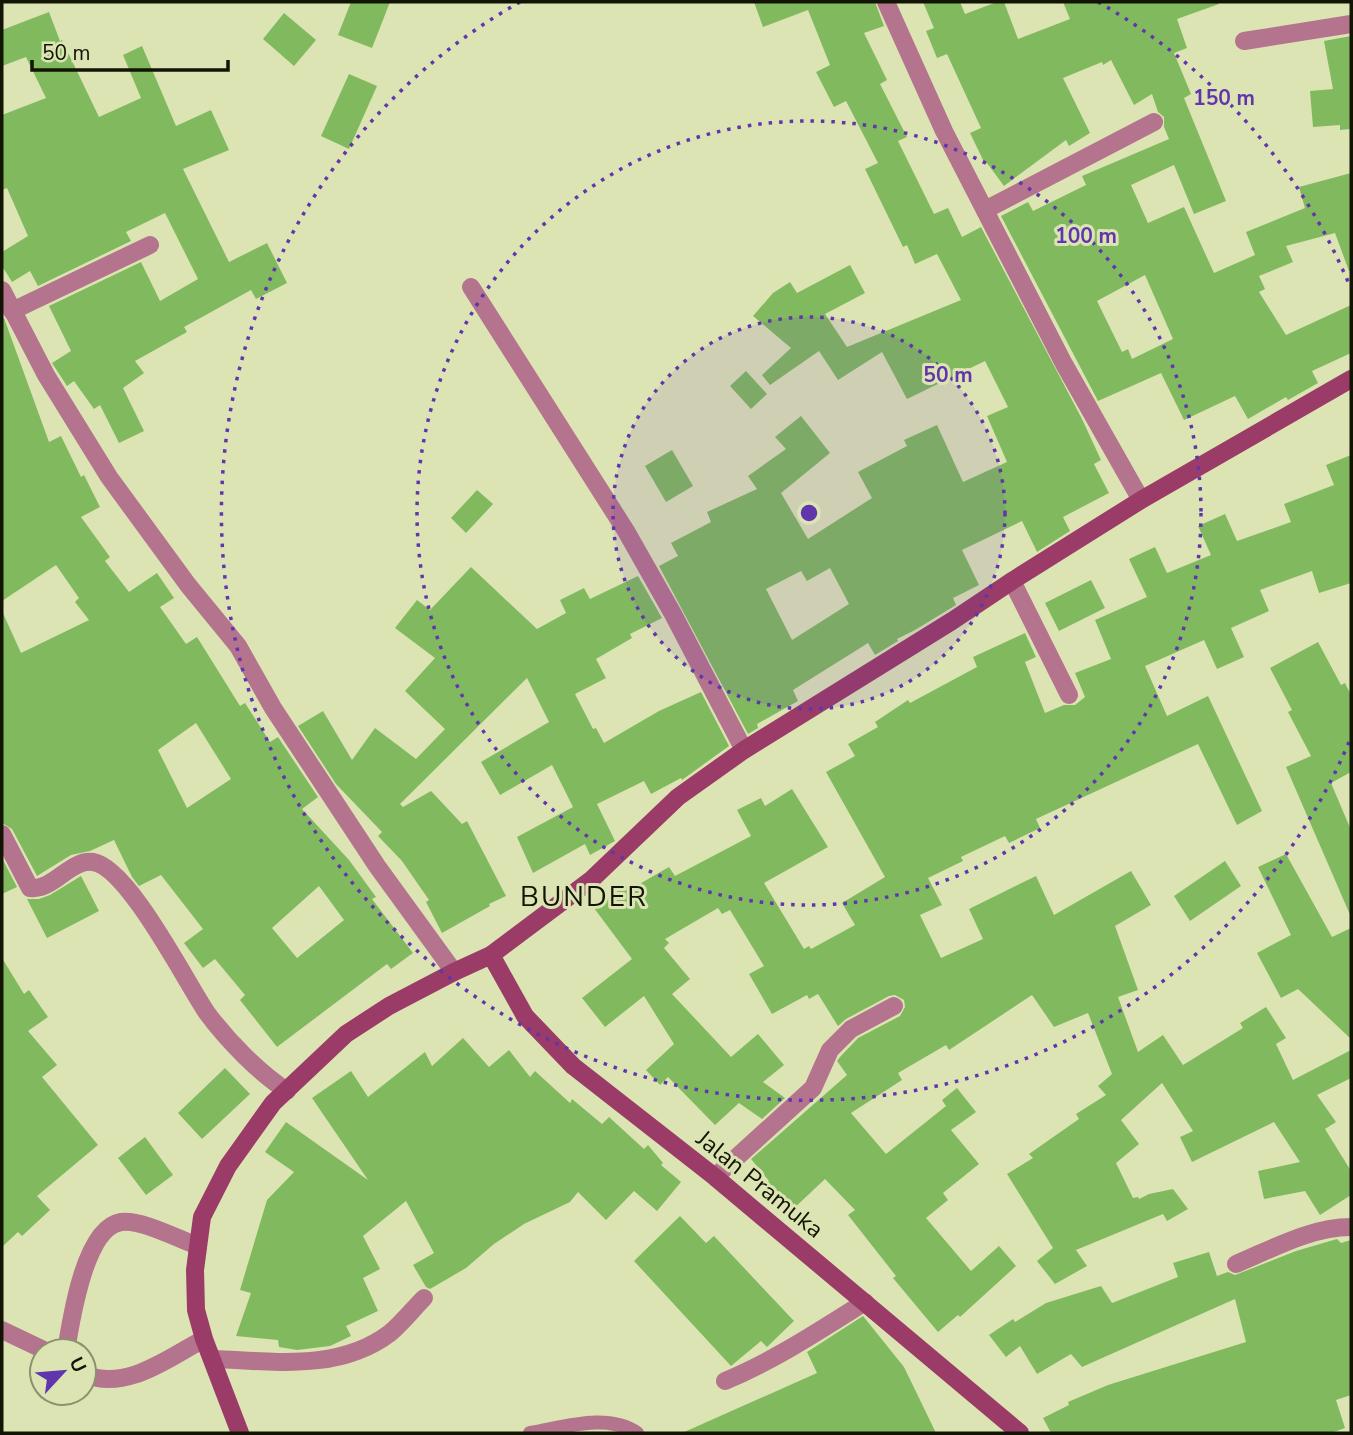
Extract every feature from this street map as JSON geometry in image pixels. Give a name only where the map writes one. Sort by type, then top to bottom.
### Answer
[{"type":"street","points":[[886,2],[943,131],[1064,364],[1141,500]]},
{"type":"street","points":[[1244,41],[1351,24]]},
{"type":"street","points":[[985,211],[1154,122]]},
{"type":"street","points":[[12,311],[150,245]]},
{"type":"street","points":[[471,287],[626,531],[744,750]]},
{"type":"street","points":[[2,290],[46,375],[109,477],[188,585],[238,646],[273,708],[377,866],[454,972]]},
{"type":"street","points":[[240,1433],[204,1339],[196,1310],[195,1270],[202,1217],[228,1166],[273,1103],[346,1034],[389,1006],[491,955],[591,880],[678,797],[744,750],[1141,500],[1351,379]]},
{"type":"street","points":[[1013,580],[1069,695]]},
{"type":"street","points":[[2,834],[30,888],[40,887],[82,863],[94,862],[129,889],[208,1015],[264,1076],[287,1091]]},
{"type":"street","name":"Jalan Pramuka","points":[[491,955],[520,1008],[573,1066],[715,1177],[1020,1433]]},
{"type":"street","points":[[715,1177],[813,1088],[830,1050],[848,1032],[894,1006]]},
{"type":"street","points":[[68,1337],[86,1260],[104,1232],[112,1226],[124,1222],[149,1227],[198,1246]]},
{"type":"street","points":[[1236,1264],[1310,1234],[1331,1228],[1351,1227]]},
{"type":"street","points":[[213,1359],[285,1362],[330,1360],[369,1346],[391,1332],[424,1298]]},
{"type":"street","points":[[724,1381],[754,1369],[802,1342],[864,1302]]},
{"type":"street","points":[[2,1331],[28,1343]]},
{"type":"street","points":[[98,1378],[106,1380],[131,1378],[204,1339]]},
{"type":"lane","points":[[530,1433],[602,1422],[621,1425],[636,1433]]},
{"type":"building","points":[[351,2],[390,2],[372,48],[338,35]]},
{"type":"building","points":[[754,2],[875,2],[884,26],[864,33],[887,80],[880,84],[907,137],[898,141],[934,214],[948,208],[962,237],[981,227],[1082,419],[1101,460],[1094,464],[1109,493],[1063,517],[1070,531],[1037,552],[1022,521],[962,550],[979,585],[953,598],[956,605],[875,655],[868,643],[793,690],[798,701],[757,724],[758,728],[748,734],[659,566],[678,556],[671,543],[711,522],[707,512],[757,489],[748,476],[786,449],[775,437],[801,416],[830,453],[781,493],[808,539],[872,498],[858,472],[907,446],[904,440],[937,425],[963,482],[1007,462],[987,416],[1008,407],[985,361],[907,399],[882,352],[838,380],[819,351],[770,385],[762,375],[791,348],[753,316],[773,293],[790,282],[797,293],[850,265],[865,293],[825,314],[847,347],[961,300],[937,254],[915,264],[907,245],[903,247],[865,169],[878,163],[846,101],[834,107],[816,72],[830,65],[808,10],[763,27]],"holes":[[[830,568],[849,604],[792,640],[766,589],[801,571],[807,581]]]},
{"type":"building","points":[[923,2],[960,2],[965,14],[1004,2],[1018,39],[1070,19],[1063,2],[1218,2],[1219,4],[1177,19],[1187,48],[1174,53],[1191,94],[1184,98],[1226,201],[1194,214],[1174,165],[1131,185],[1148,223],[1184,207],[1214,273],[1255,255],[1246,232],[1305,208],[1299,187],[1351,173],[1351,271],[1335,233],[1286,246],[1293,262],[1259,276],[1265,289],[1259,292],[1286,335],[1351,305],[1351,353],[1312,371],[1318,383],[1288,400],[1286,397],[1248,419],[1235,396],[1184,420],[1161,373],[1098,401],[1001,216],[1028,202],[1033,211],[1086,185],[1082,176],[1169,139],[1164,127],[1164,117],[1158,112],[1152,94],[1134,105],[1111,60],[1063,78],[1090,133],[1069,146],[1066,140],[1004,186],[987,163],[985,164],[970,133],[981,128],[947,54],[937,58],[926,31],[934,28]],"holes":[[[1145,275],[1173,339],[1132,359],[1128,349],[1122,352],[1097,301]]]},
{"type":"building","points":[[49,12],[60,41],[62,40],[99,117],[141,98],[123,55],[142,46],[176,126],[211,110],[229,150],[183,169],[229,262],[267,243],[287,283],[256,299],[251,290],[184,327],[187,332],[135,361],[144,373],[123,388],[144,431],[119,443],[100,405],[94,409],[74,381],[67,386],[52,363],[71,351],[49,306],[141,262],[160,301],[198,279],[165,213],[126,232],[131,241],[38,286],[30,271],[12,282],[2,266],[2,252],[28,236],[7,188],[2,190],[2,115],[46,98],[26,57],[2,66],[2,30]]},
{"type":"building","points":[[284,13],[316,40],[294,66],[263,39]]},
{"type":"building","points":[[1351,36],[1351,129],[1340,130],[1340,125],[1313,127],[1310,91],[1333,89],[1324,41]]},
{"type":"building","points":[[349,74],[377,86],[349,149],[321,136]]},
{"type":"building","points":[[4,318],[49,442],[61,436],[81,477],[84,475],[100,507],[81,517],[110,557],[105,561],[129,592],[157,573],[174,598],[160,607],[186,644],[197,637],[240,706],[245,703],[270,742],[278,737],[318,797],[302,809],[349,860],[376,897],[372,899],[413,953],[391,969],[387,964],[277,1047],[240,1000],[245,995],[215,959],[203,968],[184,943],[203,929],[161,875],[139,886],[114,840],[90,851],[71,855],[37,876],[12,829],[2,823],[2,611],[21,653],[89,620],[75,602],[79,598],[56,565],[2,601]],"holes":[[[196,723],[231,779],[187,808],[158,750]],[[319,886],[344,920],[297,958],[272,928]]]},
{"type":"building","points":[[746,371],[767,394],[751,409],[730,386]]},
{"type":"building","points":[[672,450],[693,486],[666,502],[645,466]]},
{"type":"building","points":[[1351,455],[1351,583],[1319,593],[1312,571],[1260,590],[1269,611],[1231,628],[1244,657],[1217,669],[1204,640],[1145,666],[1167,716],[1208,696],[1262,811],[1237,825],[1198,744],[1036,819],[1040,828],[1009,843],[1005,836],[961,857],[963,861],[928,878],[942,905],[920,915],[941,958],[983,939],[969,909],[1036,876],[1054,915],[1131,871],[1151,905],[1115,926],[1138,990],[1118,997],[1138,1052],[1163,1035],[1183,1065],[1243,1028],[1240,1023],[1266,1007],[1286,1038],[1276,1044],[1293,1080],[1351,1050],[1351,1078],[1317,1095],[1336,1122],[1325,1129],[1351,1171],[1351,1195],[1320,1215],[1305,1191],[1264,1199],[1258,1171],[1300,1162],[1274,1122],[1192,1162],[1180,1137],[1193,1131],[1162,1083],[1121,1120],[1139,1144],[1116,1163],[1133,1198],[1139,1199],[1173,1189],[1188,1209],[1167,1221],[1163,1214],[1076,1250],[1087,1266],[1055,1284],[1037,1261],[1053,1248],[1007,1174],[1033,1158],[1029,1154],[1079,1119],[1076,1114],[1106,1095],[1098,1086],[1112,1074],[1088,1013],[1054,1027],[1032,995],[949,1050],[946,1045],[898,1073],[902,1080],[851,1113],[886,1154],[946,1106],[942,1100],[957,1088],[976,1112],[951,1130],[979,1164],[943,1193],[948,1200],[926,1218],[971,1271],[999,1246],[1016,1266],[960,1317],[958,1315],[938,1332],[893,1278],[896,1276],[848,1215],[855,1210],[825,1179],[790,1212],[765,1185],[769,1181],[751,1159],[847,1075],[837,1061],[840,1057],[858,1038],[900,1016],[905,1007],[904,1000],[895,995],[889,996],[838,1026],[818,994],[809,999],[807,995],[772,1014],[749,974],[764,966],[730,910],[722,914],[718,908],[665,939],[669,943],[664,948],[690,979],[672,994],[731,1057],[758,1034],[784,1065],[763,1082],[785,1098],[762,1119],[739,1103],[715,1125],[668,1077],[660,1085],[646,1070],[674,1044],[644,996],[605,1027],[582,998],[632,959],[594,908],[626,885],[629,890],[669,867],[675,876],[751,836],[737,810],[761,798],[765,806],[792,789],[828,847],[764,883],[804,949],[809,946],[811,949],[855,925],[842,903],[885,877],[826,772],[855,756],[848,744],[878,727],[875,722],[908,700],[910,703],[977,667],[973,657],[1025,633],[1036,657],[1025,662],[1045,713],[1064,705],[1075,705],[1085,697],[1075,673],[1111,659],[1095,620],[1147,597],[1129,559],[1155,547],[1167,573],[1211,555],[1198,526],[1225,514],[1237,541],[1291,522],[1284,504],[1334,485],[1326,465]]},
{"type":"building","points":[[477,490],[493,504],[466,533],[451,518]]},
{"type":"building","points":[[471,567],[537,629],[566,613],[560,600],[584,588],[590,599],[638,576],[662,618],[630,634],[632,638],[596,659],[606,678],[575,694],[593,729],[596,728],[604,743],[659,711],[701,692],[729,746],[682,780],[681,778],[651,794],[644,781],[597,804],[615,841],[590,855],[585,844],[533,873],[517,837],[573,807],[552,765],[500,795],[481,762],[549,722],[527,678],[400,804],[403,807],[431,791],[462,824],[467,821],[506,896],[442,933],[426,902],[429,900],[402,861],[378,836],[382,832],[336,784],[298,726],[323,711],[352,760],[375,728],[416,759],[445,729],[405,691],[435,658],[395,628],[417,600],[430,610]]},
{"type":"building","points":[[1091,580],[1105,608],[1059,631],[1045,603]]},
{"type":"building","points":[[1318,642],[1341,685],[1345,683],[1351,695],[1351,772],[1331,783],[1351,830],[1351,917],[1286,767],[1311,756],[1288,712],[1292,710],[1270,668]]},
{"type":"building","points":[[1286,854],[1332,937],[1351,928],[1351,1039],[1298,989],[1281,998],[1257,953],[1291,935],[1258,867]]},
{"type":"building","points":[[2,858],[17,887],[2,894]]},
{"type":"building","points":[[1225,861],[1241,886],[1190,921],[1174,896]]},
{"type":"building","points":[[81,876],[99,911],[47,938],[27,899],[50,895]]},
{"type":"building","points":[[2,958],[24,994],[29,990],[48,1017],[28,1031],[57,1065],[42,1077],[98,1145],[37,1196],[50,1210],[22,1236],[18,1232],[2,1247]]},
{"type":"building","points":[[463,1038],[489,1067],[509,1050],[530,1077],[535,1071],[570,1103],[572,1099],[602,1124],[609,1117],[644,1149],[648,1145],[663,1163],[661,1165],[681,1182],[657,1211],[634,1191],[606,1220],[578,1192],[570,1202],[524,1224],[494,1244],[466,1268],[430,1289],[426,1287],[413,1265],[434,1253],[406,1201],[363,1236],[380,1269],[363,1278],[378,1311],[346,1326],[351,1336],[330,1346],[297,1350],[279,1347],[278,1340],[236,1336],[251,1293],[240,1290],[267,1200],[294,1172],[265,1152],[286,1122],[368,1180],[312,1098],[351,1071],[368,1097],[425,1052],[432,1066]]},
{"type":"building","points":[[225,1068],[250,1094],[202,1139],[178,1113]]},
{"type":"building","points":[[145,1137],[173,1175],[146,1195],[118,1158]]},
{"type":"building","points":[[680,1216],[706,1243],[714,1236],[794,1321],[767,1347],[761,1341],[731,1366],[634,1261]]},
{"type":"building","points":[[1337,1239],[1341,1243],[1351,1240],[1351,1395],[1336,1400],[1345,1428],[1331,1433],[1051,1433],[1043,1418],[1069,1405],[1068,1402],[1108,1385],[1246,1342],[1235,1299],[1082,1367],[1071,1354],[1037,1374],[1020,1346],[1006,1357],[989,1335],[1013,1319],[1015,1322],[1046,1303],[1101,1286],[1112,1303],[1178,1277],[1173,1263],[1209,1252],[1217,1276],[1228,1272],[1235,1275],[1296,1251]]},
{"type":"building","points":[[863,1316],[904,1367],[936,1433],[682,1433],[817,1373],[807,1352]]},
{"type":"district","name":"BUNDER","points":[[584,897]]}]
